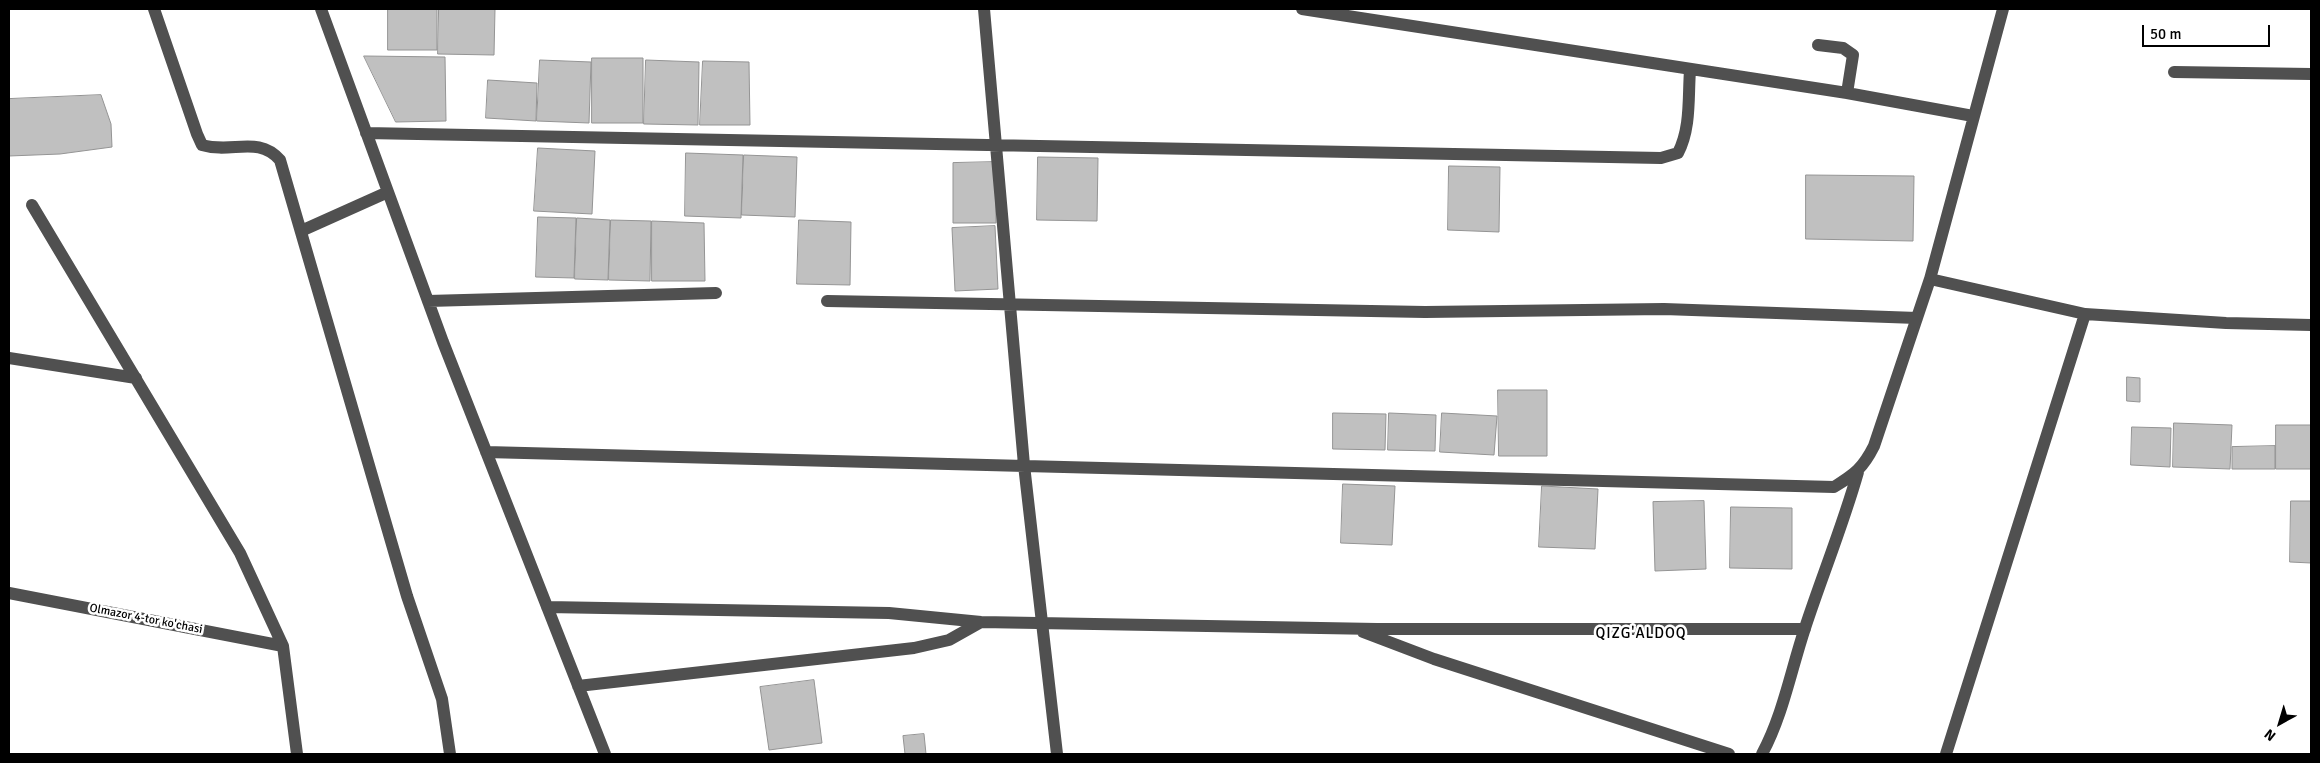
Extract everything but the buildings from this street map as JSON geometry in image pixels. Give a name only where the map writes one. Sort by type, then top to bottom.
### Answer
[{"type":"street","points":[[154,9],[196,134],[202,144],[215,149],[262,146],[272,151],[280,160],[407,596],[442,699],[450,754]]},
{"type":"street","points":[[321,9],[428,301],[605,754]]},
{"type":"street","points":[[984,9],[1024,465],[1058,754]]},
{"type":"street","points":[[1302,9],[1847,93],[1973,116]]},
{"type":"street","points":[[486,452],[1834,487],[1858,472],[1867,462],[1874,446],[1930,279],[2003,9]]},
{"type":"street","points":[[1818,44],[1843,48],[1853,55],[1847,93]]},
{"type":"street","points":[[366,132],[1661,158],[1678,153],[1684,142],[1687,130],[1690,70]]},
{"type":"street","points":[[2174,72],[2311,74]]},
{"type":"street","points":[[301,231],[388,192]]},
{"type":"street","points":[[32,205],[240,553],[283,646],[297,754]]},
{"type":"street","points":[[1930,279],[2085,314],[2226,324],[2311,326]]},
{"type":"street","points":[[428,301],[716,293]]},
{"type":"street","points":[[827,301],[1010,306],[1425,312],[1664,310],[1917,318]]},
{"type":"street","points":[[1946,754],[2085,314]]},
{"type":"street","points":[[9,358],[136,378]]},
{"type":"street","points":[[1762,754],[1774,732],[1805,629],[1850,502],[1858,472]]},
{"type":"street","name":"Olmazor 4-tor ko'chasi","points":[[9,592],[283,646]]},
{"type":"street","points":[[547,607],[889,614],[981,622],[1354,628],[1805,629]]},
{"type":"street","points":[[578,686],[914,648],[948,640],[981,622]]},
{"type":"street","points":[[1354,628],[1434,659],[1729,754]]},
{"type":"district","name":"QIZG'ALDOQ","points":[[1641,634]]}]
